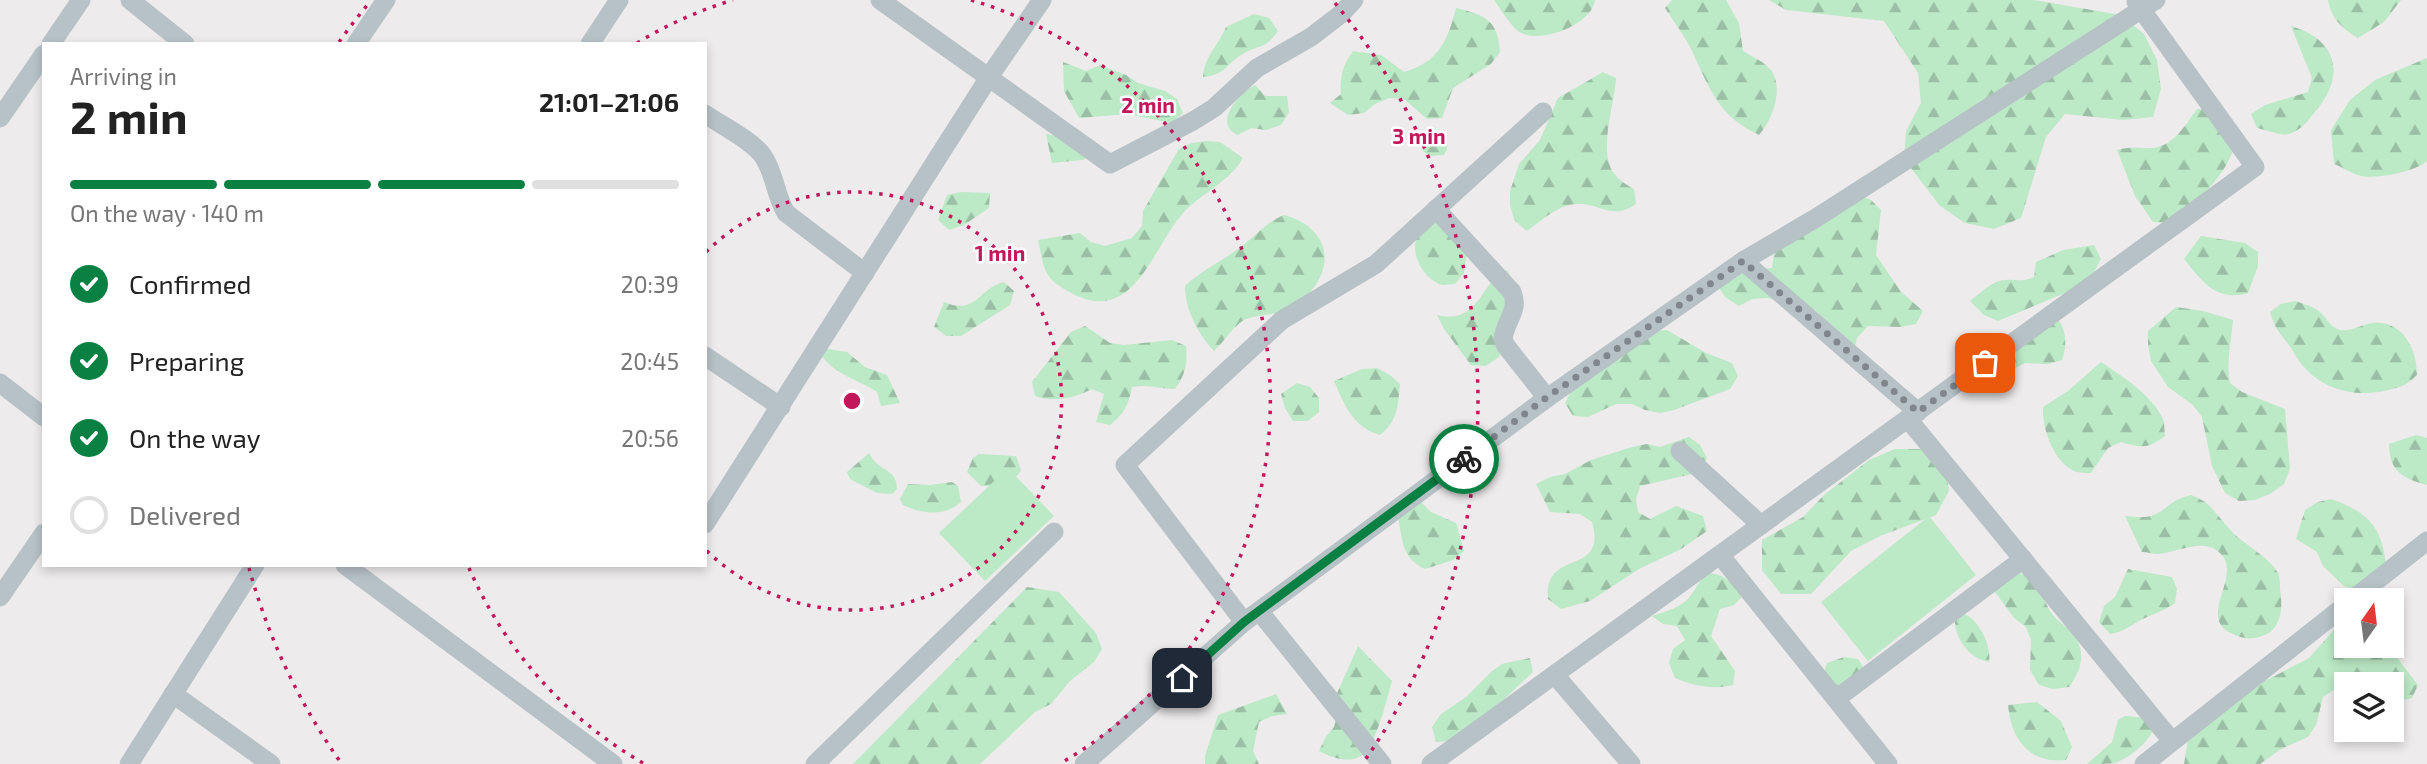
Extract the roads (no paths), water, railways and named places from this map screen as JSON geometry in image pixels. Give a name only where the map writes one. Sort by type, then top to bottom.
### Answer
[{"type":"street","points":[[52,42],[81,0]]},
{"type":"street","points":[[130,0],[182,42]]},
{"type":"street","points":[[357,42],[386,0]]},
{"type":"street","points":[[594,42],[619,0]]},
{"type":"street","points":[[880,0],[1110,164],[1214,108],[1257,68],[1311,37],[1341,14],[1354,0]]},
{"type":"street","points":[[707,521],[989,77],[1042,0]]},
{"type":"street","points":[[1098,760],[1252,617],[1546,398],[1743,261],[1816,218],[2144,3],[2255,167],[1432,764]]},
{"type":"street","points":[[0,118],[42,57]]},
{"type":"street","points":[[1382,764],[1252,617],[1125,465],[1282,320],[1376,264],[1543,112]]},
{"type":"street","points":[[707,115],[763,155],[778,201],[786,213],[865,273]]},
{"type":"street","points":[[1436,209],[1512,292],[1516,307],[1503,339],[1546,398]]},
{"type":"street","points":[[1743,261],[1913,415],[2023,559],[2172,741]]},
{"type":"street","points":[[707,357],[780,407]]},
{"type":"street","points":[[0,383],[42,415]]},
{"type":"street","points":[[1680,451],[1761,525]]},
{"type":"street","points":[[815,764],[1054,532]]},
{"type":"street","points":[[0,597],[42,536]]},
{"type":"street","points":[[2367,588],[2427,541]]},
{"type":"street","points":[[1720,555],[1888,764]]},
{"type":"street","points":[[1836,699],[2023,559]]},
{"type":"street","points":[[129,764],[254,567]]},
{"type":"street","points":[[348,567],[613,764]]},
{"type":"street","points":[[2144,764],[2334,614]]},
{"type":"street","points":[[1555,675],[1630,764]]},
{"type":"street","points":[[173,694],[271,764]]}]
